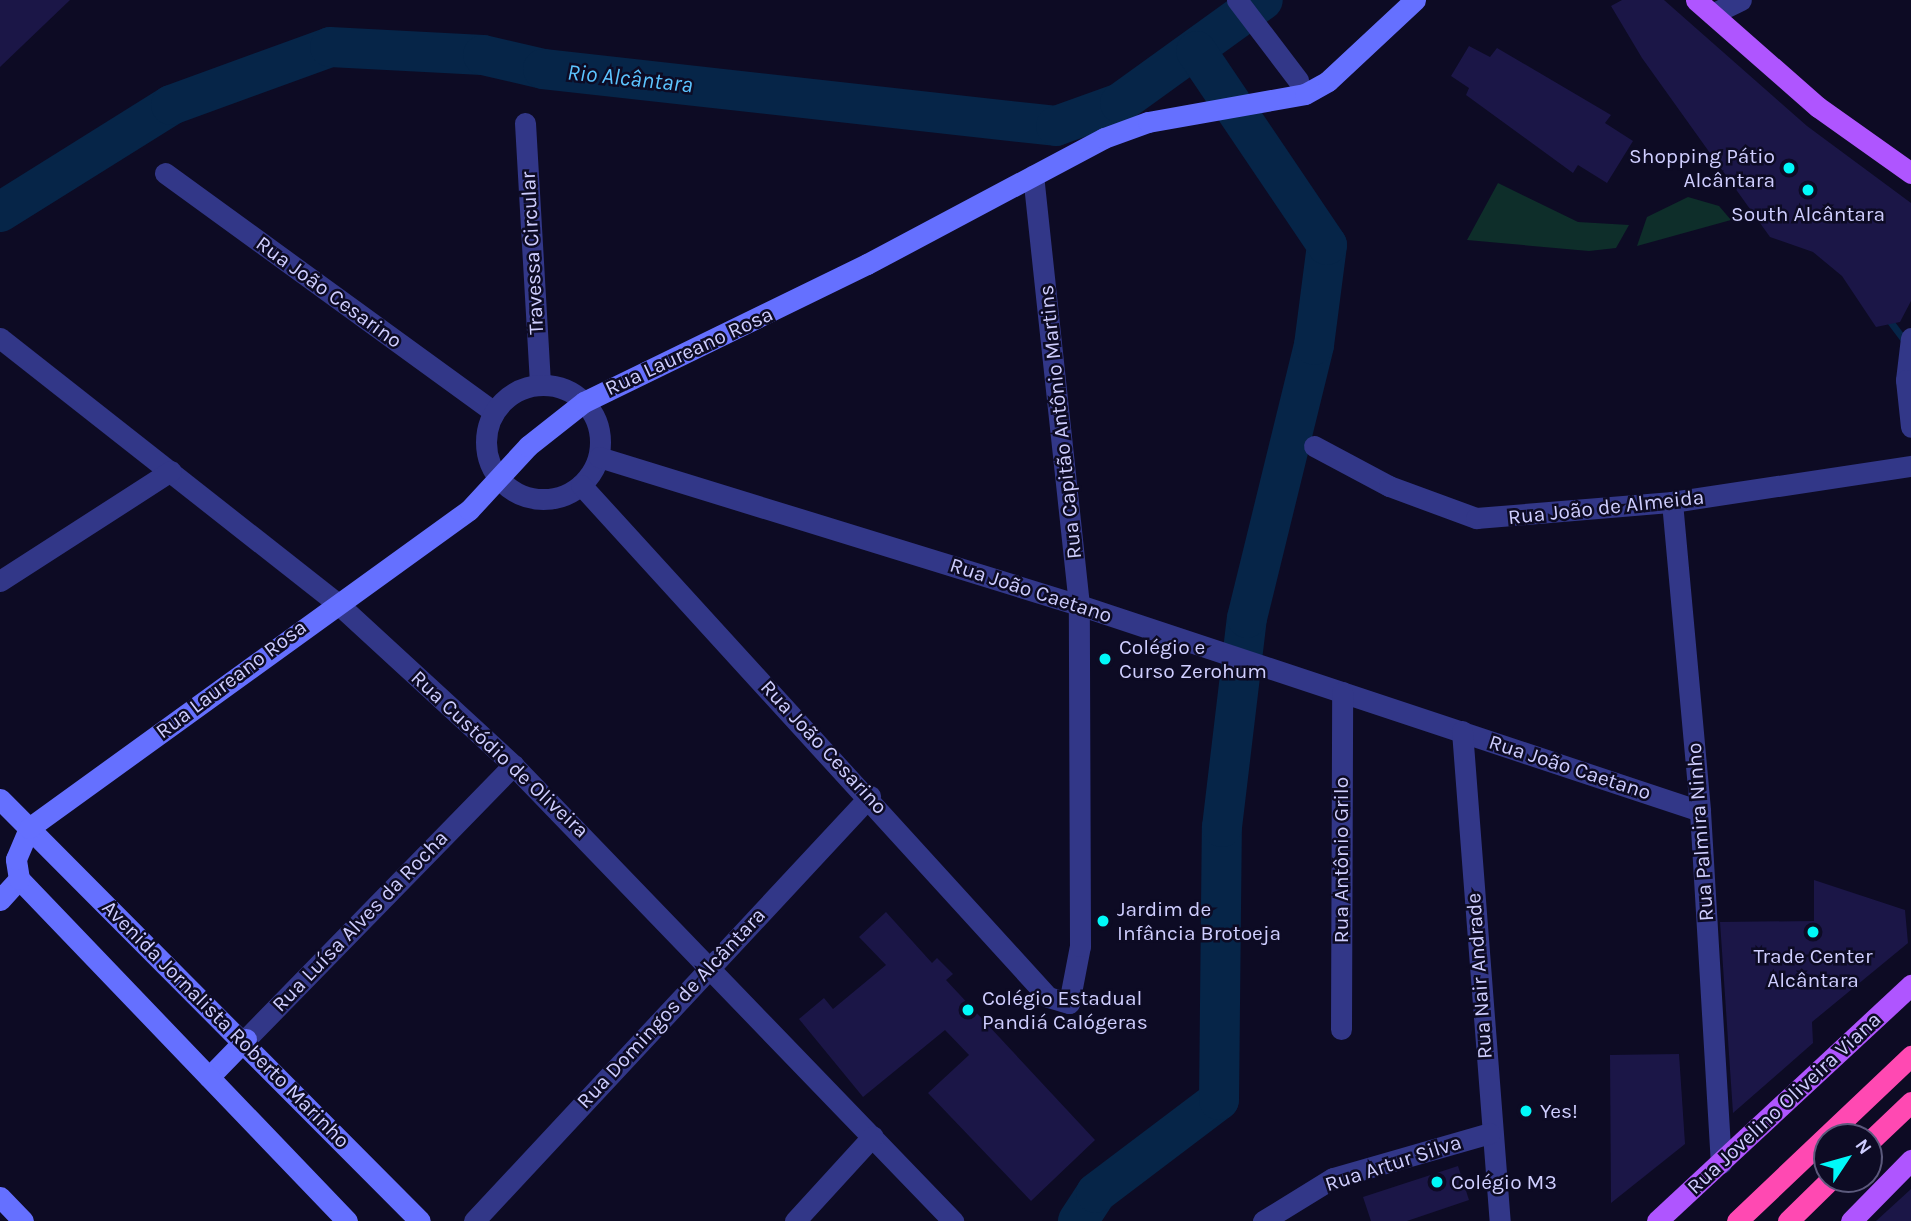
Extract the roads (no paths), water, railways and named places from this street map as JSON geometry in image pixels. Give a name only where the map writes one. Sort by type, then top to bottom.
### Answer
[{"type":"highway","points":[[1737,1221],[1906,1061]]},
{"type":"highway","points":[[1883,1129],[1908,1105]]},
{"type":"highway","points":[[1788,1221],[1817,1193]]},
{"type":"main road","name":"Rua Laureano Rosa","points":[[29,828],[336,602],[469,510],[497,478],[584,402],[1033,175],[1148,122],[1274,100],[1328,81],[1415,0]]},
{"type":"main road","points":[[1704,7],[1818,107],[1911,173]]},
{"type":"main road","name":"Avenida Jornalista Roberto Marinho","points":[[0,799],[246,1040],[420,1221]]},
{"type":"main road","points":[[29,828],[16,859],[19,879],[347,1221]]},
{"type":"main road","points":[[0,900],[19,879]]},
{"type":"main road","name":"Rua Jovelino Oliveira Viana","points":[[1657,1221],[1911,985]]},
{"type":"main road","name":"Rua Luísa Alves da Rocha","points":[[209,1077],[246,1040]]},
{"type":"main road","points":[[1851,1221],[1911,1160]]},
{"type":"main road","points":[[0,1197],[23,1221]]},
{"type":"street","points":[[1237,0],[1298,80]]},
{"type":"street","points":[[1704,7],[1741,0]]},
{"type":"street","name":"Travessa Circular","points":[[525,123],[540,384]]},
{"type":"street","name":"Rua João Cesarino","points":[[165,173],[494,411]]},
{"type":"street","name":"Rua Capitão Antônio Martins","points":[[1033,175],[1079,605],[1080,946],[1077,985],[1069,1003]]},
{"type":"street","name":"Rua Custódio de Oliveira","points":[[0,338],[336,602],[513,765],[710,965],[953,1221]]},
{"type":"street","points":[[1911,338],[1911,427]]},
{"type":"street","points":[[540,384],[568,390],[584,402],[600,439],[599,457],[582,485],[544,500],[522,497],[497,478],[486,454],[494,411],[517,390],[540,384]]},
{"type":"street","name":"Rua João de Almeida","points":[[1314,446],[1390,486],[1475,518],[1672,502],[1911,466]]},
{"type":"street","name":"Rua João Caetano","points":[[599,457],[1079,605],[1700,811]]},
{"type":"street","points":[[0,581],[171,471]]},
{"type":"street","name":"Rua João Cesarino","points":[[582,485],[870,796],[1048,997],[1069,1003]]},
{"type":"street","name":"Rua Palmira Ninho","points":[[1672,502],[1700,811],[1721,1163]]},
{"type":"street","name":"Rua Antônio Grilo","points":[[1341,1029],[1342,692]]},
{"type":"street","name":"Rua Nair Andrade","points":[[1462,731],[1490,1133],[1500,1221]]},
{"type":"street","name":"Rua Luísa Alves da Rocha","points":[[246,1040],[513,765]]},
{"type":"street","name":"Rua Domingos de Alcântara","points":[[474,1221],[870,796]]},
{"type":"street","name":"Rua Artur Silva","points":[[1263,1221],[1333,1178],[1490,1133]]},
{"type":"street","points":[[795,1221],[873,1136]]},
{"type":"waterway","name":"Rio Alcântara","points":[[0,212],[171,105],[330,47],[483,55],[543,69],[1056,126],[1120,103],[1263,0]]},
{"type":"waterway","points":[[1078,1221],[1096,1193],[1219,1100],[1222,827],[1247,618],[1314,345],[1327,245],[1196,51]]},
{"type":"waterway","points":[[1886,316],[1906,343]]},
{"type":"place","name":"Shopping Pátio Alcântara","points":[[1789,168]]},
{"type":"place","name":"South Alcântara","points":[[1808,190]]},
{"type":"place","name":"Colégio e Curso Zerohum","points":[[1105,659]]},
{"type":"place","name":"Jardim de Infância Brotoeja","points":[[1103,921]]},
{"type":"place","name":"Trade Center Alcântara","points":[[1813,932]]},
{"type":"place","name":"Colégio Estadual Pandiá Calógeras","points":[[968,1010]]},
{"type":"place","name":"Yes!","points":[[1526,1111]]},
{"type":"place","name":"Colégio M3","points":[[1437,1182]]}]
